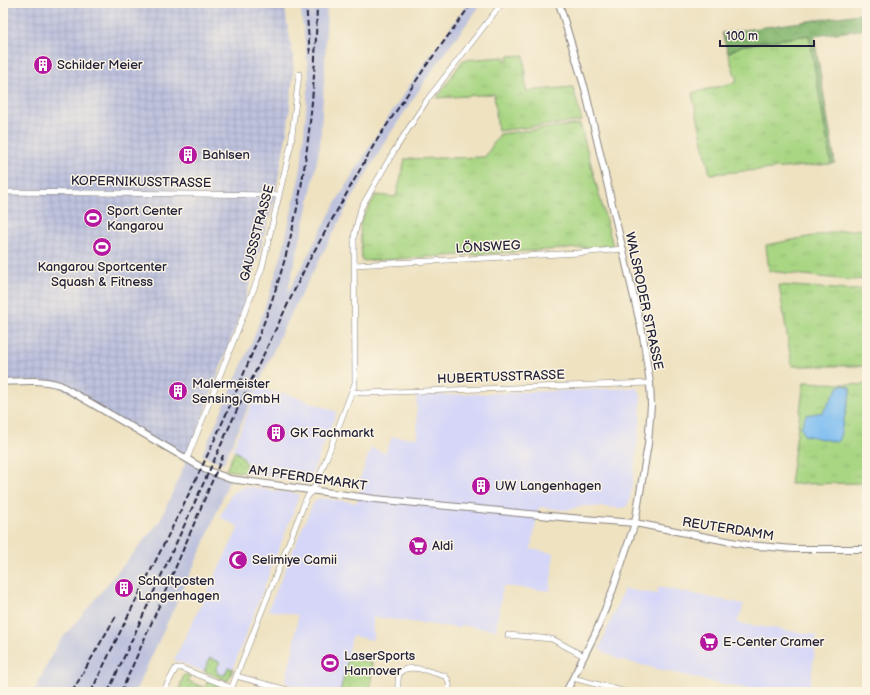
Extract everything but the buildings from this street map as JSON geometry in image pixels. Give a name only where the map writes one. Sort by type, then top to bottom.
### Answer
[{"type":"street","points":[[162,692],[176,668],[182,668],[231,690],[305,502],[317,483],[356,383],[354,236],[361,208],[427,100],[502,3]]},
{"type":"street","name":"WALSRODER STRASSE","points":[[559,3],[585,89],[643,336],[650,383],[650,426],[635,523],[612,592],[584,656],[566,692]]},
{"type":"street","name":"GAUSSSTRASSE","points":[[187,459],[262,268],[290,144],[299,74]]},
{"type":"street","name":"KOPERNIKUSSTRASSE","points":[[3,192],[279,194]]},
{"type":"street","name":"LÖNSWEG","points":[[354,265],[579,253],[623,249]]},
{"type":"street","name":"AM PFERDEMARKT","points":[[3,382],[37,381],[48,382],[60,386],[187,459],[220,476],[312,491],[571,518],[635,523]]},
{"type":"street","name":"HUBERTUSSTRASSE","points":[[353,392],[373,393],[650,383]]},
{"type":"street","name":"REUTERDAMM","points":[[635,523],[747,545],[800,549],[867,549]]},
{"type":"street","points":[[508,635],[552,639],[584,656]]},
{"type":"street","points":[[398,692],[400,674],[404,669],[410,668],[445,676],[449,680],[450,686],[448,692]]},
{"type":"street","points":[[236,676],[295,692]]},
{"type":"street","points":[[573,678],[626,692]]},
{"type":"shaded area","points":[[3,3],[284,3],[294,64],[288,126],[274,201],[244,304],[187,459],[48,381],[3,382]]},
{"type":"shaded area","points":[[300,3],[310,3],[312,20],[313,3],[327,3],[325,66],[320,145],[306,216],[287,294],[335,204],[379,131],[424,64],[468,3],[482,3],[433,69],[388,137],[346,209],[284,327],[223,464],[202,455],[252,342],[269,295],[282,254],[301,169],[309,76]]},
{"type":"shaded area","points":[[259,386],[268,391],[291,395],[337,412],[308,483],[245,473],[247,463],[243,456],[232,450]]},
{"type":"shaded area","points":[[637,388],[641,395],[640,424],[630,500],[626,507],[584,506],[565,510],[539,507],[531,549],[554,553],[550,591],[503,586],[496,630],[460,625],[459,628],[373,617],[373,640],[352,636],[340,692],[322,692],[285,683],[293,650],[298,615],[268,610],[312,505],[317,499],[323,498],[357,503],[362,483],[359,482],[371,448],[385,453],[392,437],[418,438],[416,396]]},
{"type":"shaded area","points":[[187,459],[230,479],[204,544],[135,692],[34,692],[56,646],[160,521]]},
{"type":"shaded area","points":[[244,486],[299,494],[228,681],[174,660],[239,527],[220,517],[231,494]]},
{"type":"shaded area","name":"E-Center Cramer","points":[[658,587],[744,604],[737,623],[817,635],[809,692],[766,692],[716,683],[617,659],[599,649],[624,589],[657,594]]},
{"type":"green space","points":[[867,13],[867,29],[814,36],[835,163],[831,164],[809,35],[743,45],[728,53],[722,33]]},
{"type":"green space","points":[[809,35],[831,164],[710,174],[692,93],[737,82],[728,53],[743,45]]},
{"type":"green space","points":[[524,55],[526,91],[573,87],[582,121],[498,131],[494,94],[437,98],[463,60],[505,57],[505,61],[508,61],[508,56]]},
{"type":"green space","points":[[580,124],[613,246],[362,261],[360,223],[376,195],[396,197],[405,159],[485,157],[500,134]]},
{"type":"green space","points":[[867,229],[867,279],[847,280],[769,271],[766,245],[840,231]]},
{"type":"green space","points":[[779,285],[848,290],[867,289],[867,366],[792,366]]},
{"type":"green space","points":[[804,382],[867,385],[867,483],[790,484]]},
{"type":"green space","points":[[235,451],[241,455],[244,460],[246,466],[245,473],[226,470]]},
{"type":"green space","points":[[210,658],[220,662],[216,669],[218,674],[225,675],[228,667],[233,669],[228,681],[204,671]]},
{"type":"green space","points":[[348,658],[372,663],[371,692],[340,692]]},
{"type":"green space","points":[[184,675],[190,675],[188,681],[205,688],[208,680],[226,687],[224,692],[178,692]]},
{"type":"water","points":[[842,385],[850,387],[851,390],[839,440],[836,442],[804,435],[801,427],[806,415],[823,412],[839,386]]},
{"type":"railway","points":[[306,3],[310,55]]},
{"type":"railway","points":[[91,692],[194,484],[219,430],[250,359],[276,287],[284,262],[299,198],[309,134],[317,3]]},
{"type":"railway","points":[[108,692],[237,410],[307,264],[375,143],[426,66],[472,3]]},
{"type":"railway","points":[[121,692],[224,453]]},
{"type":"railway","points":[[72,692],[116,616]]},
{"type":"place","name":"Schilder Meier","points":[[43,65]]},
{"type":"place","name":"Bahlsen","points":[[188,155]]},
{"type":"place","name":"Sport Center Kangarou","points":[[93,218]]},
{"type":"place","name":"Kangarou Sportcenter Squash & Fitness","points":[[102,247]]},
{"type":"place","name":"Malermeister Sensing GmbH","points":[[178,391]]},
{"type":"place","name":"GK Fachmarkt","points":[[276,433]]},
{"type":"place","name":"UW Langenhagen","points":[[481,486]]},
{"type":"place","name":"Aldi","points":[[418,546]]},
{"type":"place","name":"Selimiye Camii","points":[[238,560]]},
{"type":"place","name":"Schaltposten Langenhagen","points":[[124,588]]},
{"type":"place","name":"E-Center Cramer","points":[[709,642]]},
{"type":"place","name":"LaserSports Hannover","points":[[330,663]]}]
